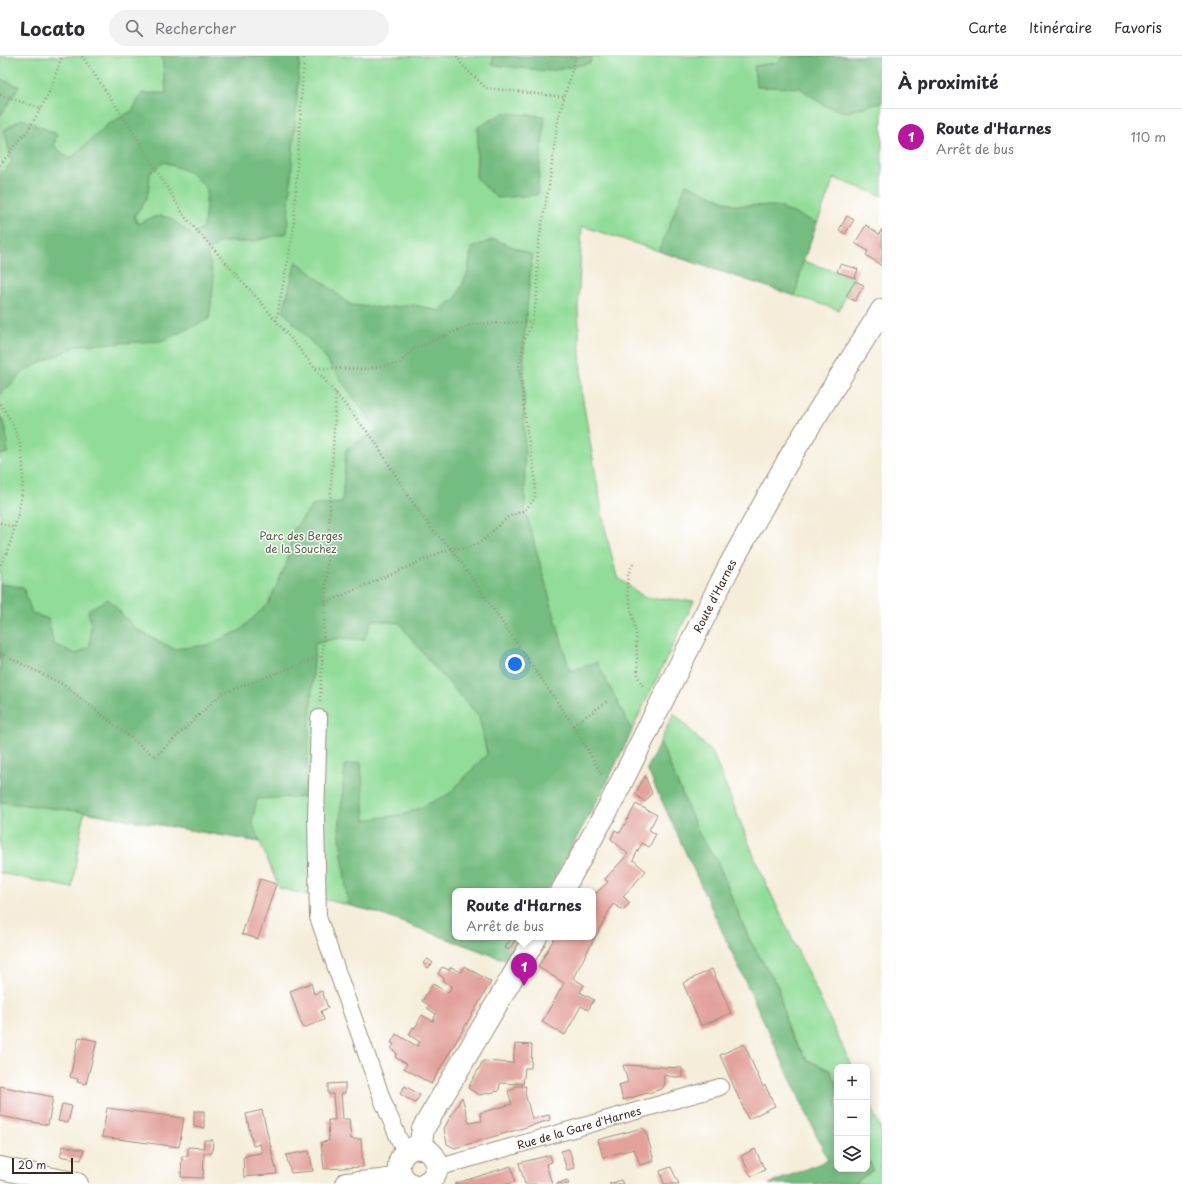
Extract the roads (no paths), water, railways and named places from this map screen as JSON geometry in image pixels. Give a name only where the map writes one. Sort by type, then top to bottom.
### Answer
[{"type":"main road","name":"Route d'Harnes","points":[[564,888],[614,796],[660,707],[730,565],[789,459],[882,310]]},
{"type":"main road","points":[[412,1150],[425,1149],[433,1155],[422,1180],[399,1166],[412,1150],[426,1122],[534,940]]},
{"type":"main road","points":[[0,1168],[77,1184]]},
{"type":"main road","name":"Rue de la Gare d'Harnes","points":[[346,1184],[422,1180]]},
{"type":"street","points":[[318,718],[316,818],[318,917],[384,1104],[412,1150]]},
{"type":"street","name":"Rue de la Gare d'Harnes","points":[[422,1180],[720,1087]]},
{"type":"place","name":"Route d'Harnes","points":[[524,986]]},
{"type":"park label","name":"Parc des Berges de la Souchez","points":[[301,542]]}]
